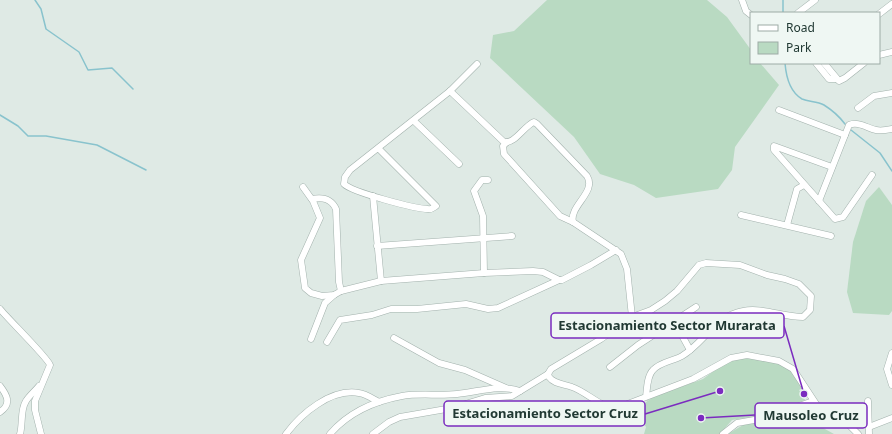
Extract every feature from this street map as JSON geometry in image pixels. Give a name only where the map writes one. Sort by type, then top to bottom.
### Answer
[{"type":"street","points":[[742,0],[746,11],[750,14]]},
{"type":"street","points":[[799,12],[816,0]]},
{"type":"street","points":[[880,13],[892,4]]},
{"type":"street","points":[[880,55],[892,52]]},
{"type":"street","points":[[378,148],[436,206],[431,209],[420,209],[373,196],[350,189],[344,184],[344,180],[350,170],[378,148],[414,121],[450,91],[477,64]]},
{"type":"street","points":[[817,64],[829,78],[842,80],[863,64]]},
{"type":"street","points":[[825,64],[836,79]]},
{"type":"street","points":[[450,91],[500,139],[507,142]]},
{"type":"street","points":[[858,108],[874,96],[892,93]]},
{"type":"street","points":[[779,110],[845,135]]},
{"type":"street","points":[[414,121],[459,164]]},
{"type":"street","points":[[573,222],[574,212],[588,190],[590,184],[587,176],[534,122],[503,146],[504,154],[560,216],[573,222],[616,250],[624,258],[627,269],[632,317]]},
{"type":"street","points":[[819,201],[849,126],[853,124],[878,131],[892,129]]},
{"type":"street","points":[[832,168],[774,146],[774,150],[835,219],[843,217],[872,175]]},
{"type":"street","points":[[484,273],[483,216],[474,191],[482,180],[488,180]]},
{"type":"street","points":[[787,225],[797,189],[804,185]]},
{"type":"street","points":[[303,187],[312,199],[318,210],[320,218],[301,260],[304,283],[307,290],[315,295],[334,295]]},
{"type":"street","points":[[373,196],[381,281]]},
{"type":"street","points":[[312,199],[320,198],[328,200],[336,209],[339,282],[341,291]]},
{"type":"street","points":[[741,215],[831,236]]},
{"type":"street","points":[[377,246],[512,236]]},
{"type":"street","points":[[327,342],[340,320],[372,315],[392,309],[417,309],[466,304],[488,309],[498,308],[591,265],[616,250]]},
{"type":"street","points":[[373,434],[389,422],[400,417],[464,405],[485,398],[506,398],[520,392],[632,317],[651,310],[665,301],[677,291],[699,265],[706,263],[740,265],[767,275],[799,284],[811,296],[810,310],[803,317],[755,310],[742,311],[713,326],[690,350],[682,356],[653,369],[650,374],[646,396]]},
{"type":"street","points":[[311,339],[325,303],[334,295],[341,291],[381,281],[484,273],[533,271],[543,272],[559,280]]},
{"type":"street","points":[[610,367],[638,345],[696,307]]},
{"type":"street","points":[[0,309],[39,353],[48,360],[50,365],[35,402],[35,410],[41,434]]},
{"type":"street","points":[[674,321],[690,350]]},
{"type":"street","points":[[394,338],[439,363],[465,370],[508,389],[520,392]]},
{"type":"street","points":[[892,353],[887,369],[892,385]]},
{"type":"street","points":[[548,374],[550,379],[582,391],[610,408],[629,404],[646,396],[693,379],[731,358],[747,355],[779,361],[793,369],[818,407],[848,424],[858,434]]},
{"type":"street","points":[[20,434],[26,401],[42,384]]},
{"type":"street","points":[[0,386],[8,395],[8,400],[4,409],[0,412]]},
{"type":"street","points":[[330,434],[352,414],[379,402],[403,396],[458,394],[482,390],[508,389]]},
{"type":"street","points":[[286,434],[309,411],[339,394],[360,393],[379,402]]},
{"type":"street","points":[[723,434],[737,423],[765,418],[813,401]]},
{"type":"street","points":[[868,401],[869,431],[892,418]]},
{"type":"green space","points":[[547,0],[707,0],[727,17],[750,49],[750,64],[761,64],[779,85],[735,147],[732,170],[718,189],[656,198],[634,185],[600,174],[574,137],[490,58],[493,35],[514,31]]},
{"type":"green space","points":[[879,187],[892,205],[892,311],[889,315],[853,313],[847,292],[853,242],[866,201]]},
{"type":"green space","points":[[749,358],[777,363],[791,369],[803,388],[799,390],[805,400],[769,414],[732,420],[720,434],[644,434],[646,427],[635,410],[653,397],[703,379],[723,364],[737,359]]},
{"type":"green space","points":[[805,407],[814,423],[834,434],[728,434],[743,425]]},
{"type":"waterway","points":[[35,0],[41,9],[46,29],[79,52],[88,70],[112,68],[133,89]]},
{"type":"waterway","points":[[783,0],[783,12]]},
{"type":"waterway","points":[[785,64],[789,83],[794,92],[802,99],[824,105],[835,113],[845,124]]},
{"type":"waterway","points":[[0,115],[18,126],[28,136],[46,136],[97,145],[146,170]]},
{"type":"waterway","points":[[851,130],[880,153],[892,171]]},
{"type":"place","name":"Estacionamiento Sector Cruz","points":[[720,391]]},
{"type":"place","name":"Estacionamiento Sector Murarata","points":[[804,394]]},
{"type":"place","name":"Mausoleo Cruz","points":[[701,418]]}]
